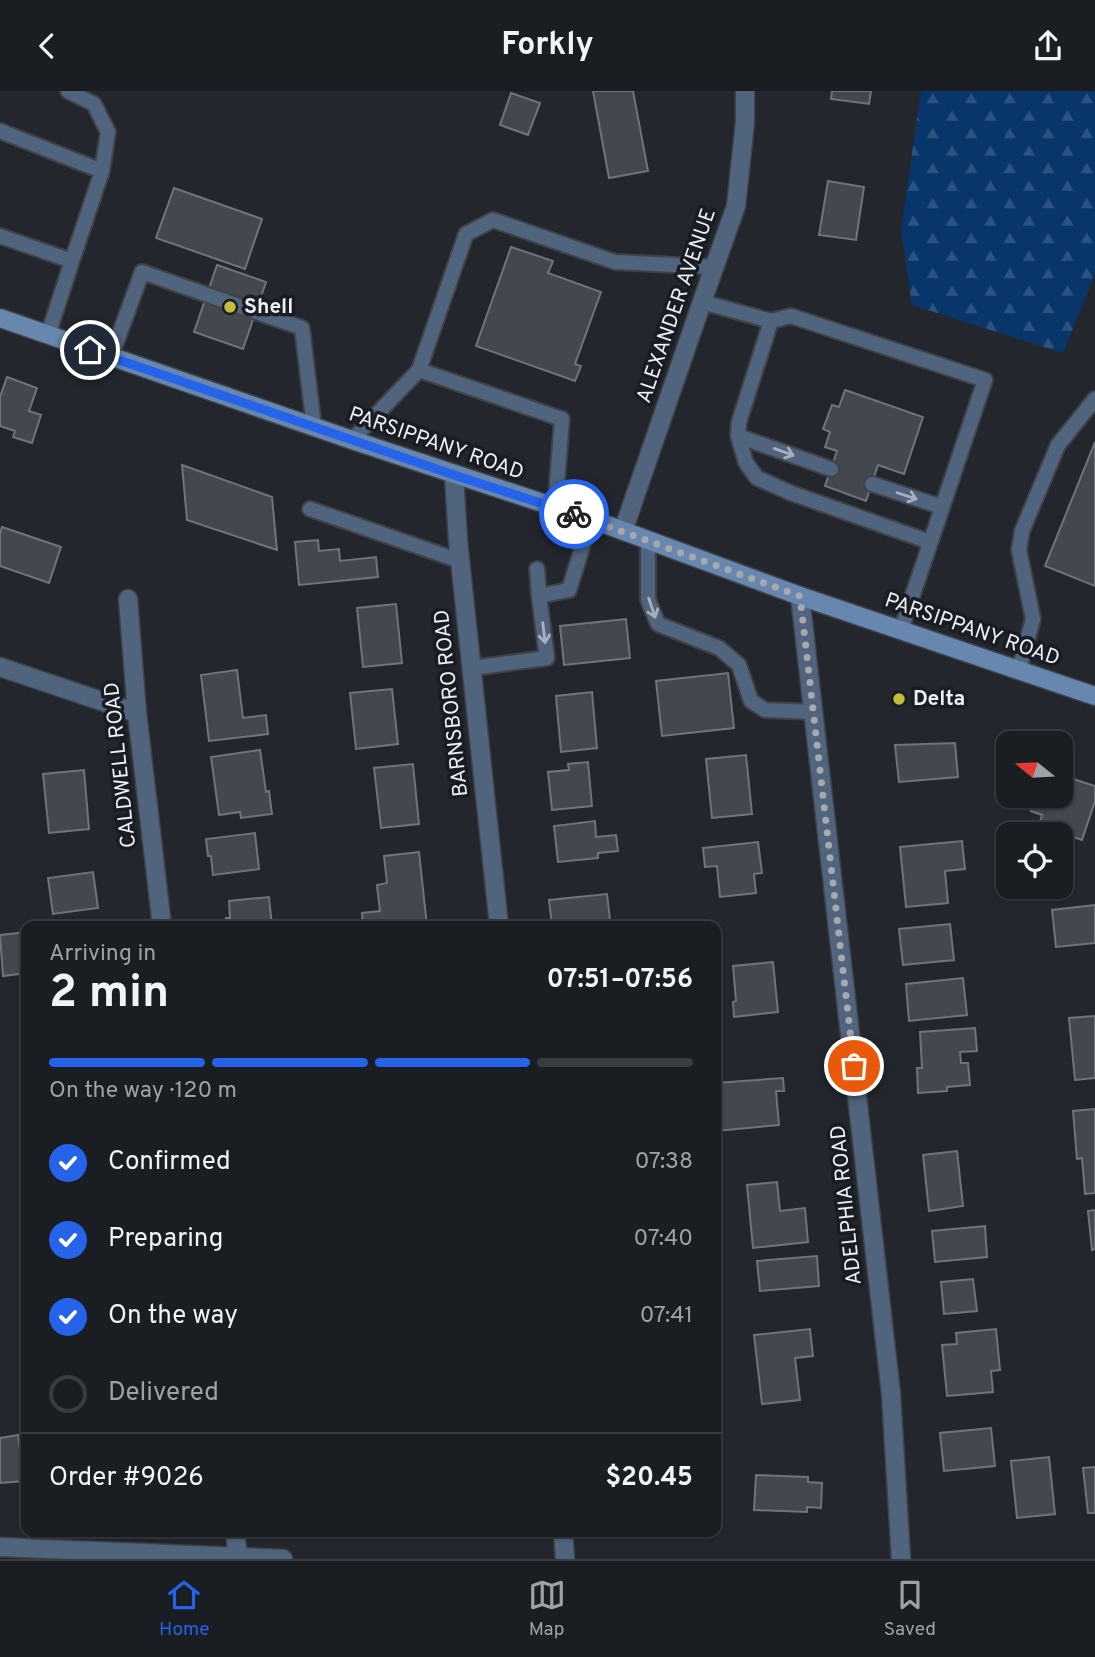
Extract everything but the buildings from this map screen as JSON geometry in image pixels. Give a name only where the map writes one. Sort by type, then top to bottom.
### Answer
[{"type":"main road","name":"PARSIPPANY ROAD","points":[[0,318],[454,475],[591,519],[800,596],[1095,696]]},
{"type":"street","name":"ALEXANDER AVENUE","points":[[623,531],[736,206],[745,122],[745,91]]},
{"type":"street","name":"BARNSBORO ROAD","points":[[454,475],[460,561],[498,921]]},
{"type":"street","name":"ADELPHIA ROAD","points":[[800,596],[891,1394],[901,1559]]},
{"type":"street","name":"CALDWELL ROAD","points":[[128,599],[137,713],[161,921]]},
{"type":"street","points":[[0,667],[137,713]]},
{"type":"street","points":[[235,1537],[238,1557]]},
{"type":"street","points":[[563,1537],[565,1559]]},
{"type":"street","points":[[0,1547],[283,1559]]},
{"type":"lane","points":[[48,335],[102,171],[108,132],[94,104],[68,91]]},
{"type":"lane","points":[[0,131],[102,171]]},
{"type":"lane","points":[[352,440],[419,370],[466,234],[494,220],[615,262],[715,267]]},
{"type":"lane","points":[[0,236],[72,261]]},
{"type":"lane","points":[[111,357],[142,272],[302,328],[314,427]]},
{"type":"lane","points":[[702,302],[771,321],[792,316],[985,380],[901,629]]},
{"type":"lane","points":[[771,321],[739,422],[738,436],[746,463],[757,478],[791,493],[930,542]]},
{"type":"lane","points":[[419,370],[562,419],[555,508]]},
{"type":"lane","points":[[1019,670],[1033,619],[1019,549],[1022,531],[1058,445],[1095,399]]},
{"type":"lane","points":[[738,436],[831,469]]},
{"type":"lane","points":[[872,484],[942,507]]},
{"type":"lane","points":[[310,509],[460,561]]},
{"type":"lane","points":[[540,596],[569,590],[591,519]]},
{"type":"lane","points":[[648,540],[648,600],[658,625],[719,648],[738,665],[751,701],[765,710],[814,712]]},
{"type":"lane","points":[[472,668],[547,658],[537,569]]},
{"type":"green space","points":[[921,91],[1095,91],[1095,274],[1063,353],[912,305],[901,230]]},
{"type":"way so far","points":[[574,514],[800,596],[854,1066]]},
{"type":"place","name":"Shell","points":[[230,307]]},
{"type":"place","name":"Delta","points":[[899,699]]},
{"type":"route","points":[[90,350],[574,514]]}]
